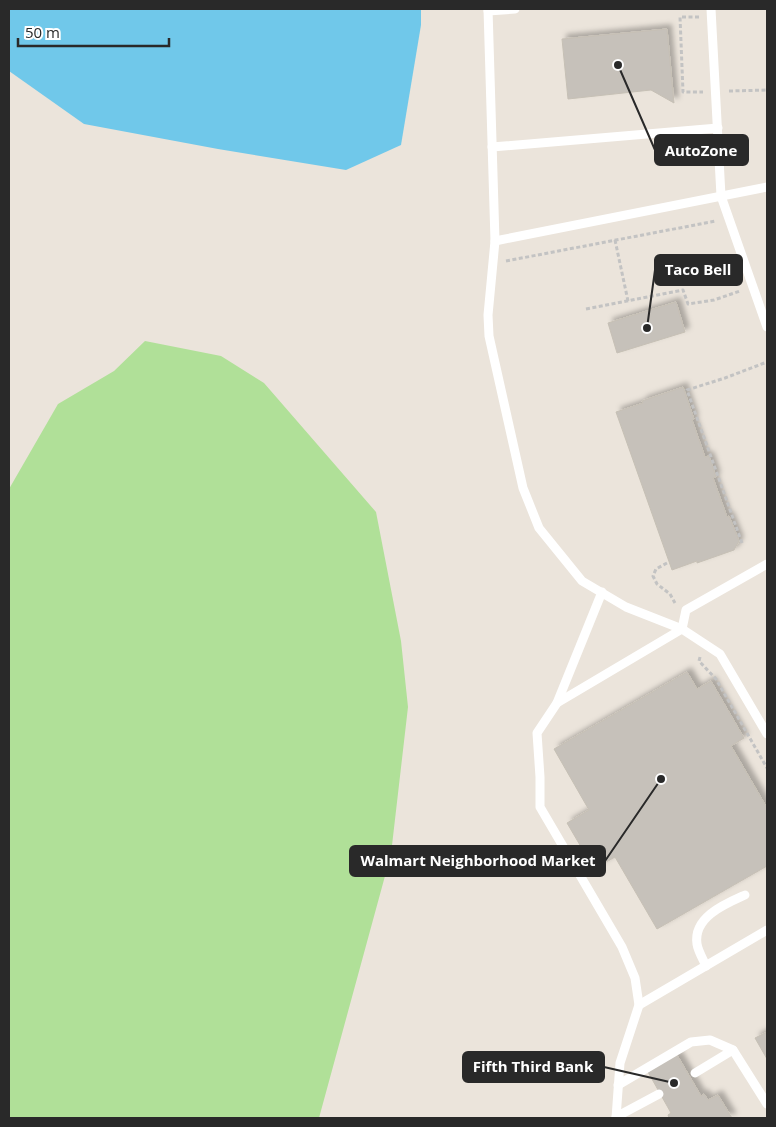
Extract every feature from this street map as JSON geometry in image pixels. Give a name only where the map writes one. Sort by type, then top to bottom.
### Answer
[{"type":"lane","points":[[514,9],[488,10],[495,241],[488,315],[489,336],[523,488],[539,528],[582,581],[626,607],[682,629],[720,654],[767,734]]},
{"type":"lane","points":[[711,9],[721,196],[767,327]]},
{"type":"lane","points":[[492,147],[718,128]]},
{"type":"lane","points":[[495,241],[767,187]]},
{"type":"lane","points":[[557,703],[682,629],[686,610],[767,564]]},
{"type":"lane","points":[[602,592],[557,703],[536,733],[540,777],[540,807],[622,947],[635,978],[638,1005],[620,1063],[616,1118]]},
{"type":"lane","points":[[706,966],[697,944],[699,927],[717,908],[745,895]]},
{"type":"lane","points":[[638,1005],[767,930]]},
{"type":"lane","points":[[618,1085],[691,1042],[710,1040],[733,1050],[767,1104]]},
{"type":"lane","points":[[695,1072],[733,1050]]},
{"type":"lane","points":[[616,1118],[659,1094]]},
{"type":"path","points":[[493,264],[729,218]]},
{"type":"path","points":[[615,240],[628,301]]},
{"type":"path","points":[[586,309],[683,290],[688,304],[714,300],[753,287]]},
{"type":"path","points":[[742,544],[688,390],[767,362]]},
{"type":"path","points":[[667,563],[656,569],[653,576],[657,584],[670,594],[674,602],[686,610]]},
{"type":"green space","points":[[145,341],[221,356],[264,383],[376,512],[401,641],[408,707],[391,854],[319,1118],[9,1118],[9,489],[58,404],[114,371]]},
{"type":"water","points":[[9,9],[421,9],[421,25],[401,145],[346,170],[84,124],[9,71]]},
{"type":"building","points":[[667,29],[674,103],[651,90],[568,99],[562,39]]},
{"type":"building","points":[[676,302],[685,332],[617,353],[608,323]]},
{"type":"building","points":[[683,387],[705,457],[709,456],[716,477],[713,478],[727,517],[729,516],[739,541],[734,550],[672,570],[616,412]]},
{"type":"building","points":[[687,672],[697,689],[711,681],[744,738],[731,746],[767,808],[767,866],[657,929],[615,857],[594,869],[567,823],[589,810],[554,749]]},
{"type":"building","points":[[767,1032],[767,1059],[755,1038]]},
{"type":"building","points":[[677,1055],[701,1096],[704,1094],[708,1100],[718,1095],[732,1118],[669,1118],[668,1115],[671,1113],[648,1072]]},
{"type":"place","name":"AutoZone","points":[[618,65]]},
{"type":"place","name":"Taco Bell","points":[[647,328]]},
{"type":"place","name":"Walmart Neighborhood Market","points":[[661,779]]},
{"type":"place","name":"Fifth Third Bank","points":[[674,1083]]}]
